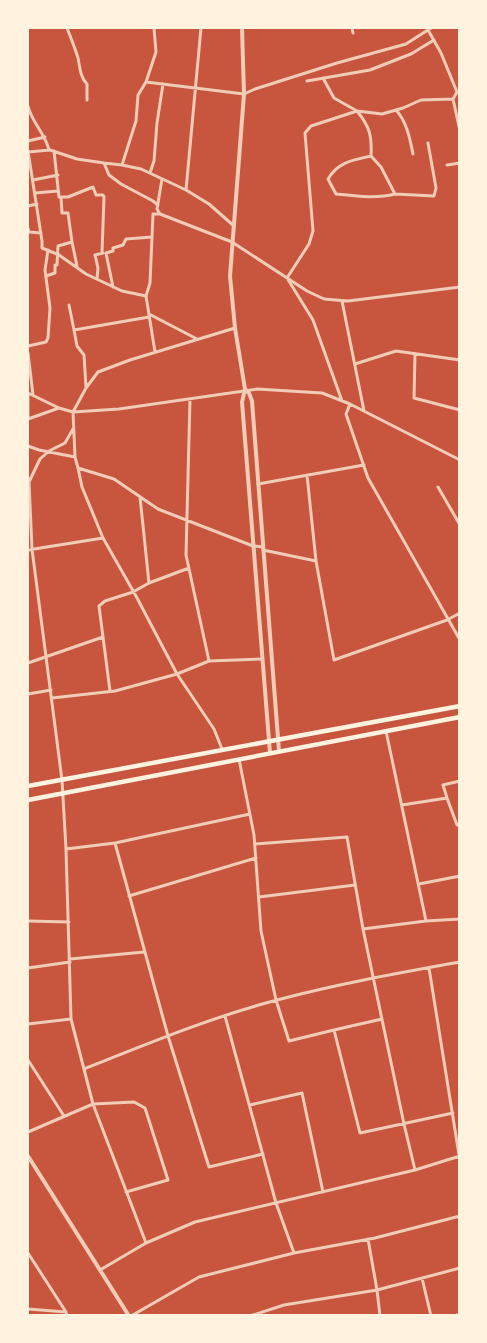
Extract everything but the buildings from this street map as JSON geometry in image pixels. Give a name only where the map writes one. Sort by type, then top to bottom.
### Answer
[{"type":"main road","points":[[28,786],[460,706]]},
{"type":"main road","points":[[28,800],[460,717]]},
{"type":"street","points":[[67,28],[84,81],[87,84],[87,100]]},
{"type":"street","points":[[122,164],[136,121],[138,95],[146,82],[156,52],[154,28]]},
{"type":"street","points":[[186,190],[201,28]]},
{"type":"street","points":[[242,28],[244,94],[230,276],[245,389],[242,402],[270,753]]},
{"type":"street","points":[[352,28],[353,32]]},
{"type":"street","points":[[146,82],[244,94],[337,63],[406,44],[430,29],[458,93],[453,99],[421,100],[382,114],[357,111],[311,126],[305,133],[313,231],[309,244],[287,278]]},
{"type":"street","points":[[307,81],[370,70],[411,54],[434,40]]},
{"type":"street","points":[[323,78],[334,98],[357,111],[367,123],[372,143],[371,156],[382,167],[396,194]]},
{"type":"street","points":[[150,173],[154,161],[163,84]]},
{"type":"street","points":[[453,99],[460,132]]},
{"type":"street","points":[[28,106],[29,118],[45,137],[50,150]]},
{"type":"street","points":[[396,110],[402,117],[413,154]]},
{"type":"street","points":[[28,141],[45,137]]},
{"type":"street","points":[[371,156],[348,161],[333,170],[328,179],[336,194],[387,197],[396,194],[434,196],[436,188],[428,143]]},
{"type":"street","points":[[146,296],[113,287],[86,274],[59,255],[42,248],[28,152],[50,150],[77,159],[104,164],[122,164],[140,169],[186,190],[209,204],[234,226]]},
{"type":"street","points":[[54,151],[62,213],[68,213],[77,267]]},
{"type":"street","points":[[447,165],[460,163]]},
{"type":"street","points":[[104,164],[109,175],[158,205]]},
{"type":"street","points":[[33,180],[58,176]]},
{"type":"street","points":[[160,214],[158,205],[162,179]]},
{"type":"street","points":[[61,197],[68,197],[93,187],[96,195],[103,195],[104,253],[113,287]]},
{"type":"street","points":[[35,193],[58,191]]},
{"type":"street","points":[[28,206],[37,204]]},
{"type":"street","points":[[156,352],[146,296],[150,283],[153,214],[160,214],[232,242],[316,296],[333,301],[460,287]]},
{"type":"street","points":[[28,228],[29,232],[41,233]]},
{"type":"street","points":[[97,279],[98,268],[95,255],[113,251],[113,248],[123,245],[126,239],[152,237]]},
{"type":"street","points":[[46,276],[55,273],[55,265],[57,265],[59,255],[58,246],[72,242]]},
{"type":"street","points":[[28,346],[46,342],[48,338],[48,314],[50,308],[46,276],[48,250]]},
{"type":"street","points":[[287,278],[313,320],[342,401]]},
{"type":"street","points":[[342,301],[364,411]]},
{"type":"street","points":[[69,305],[77,346],[84,356],[86,388]]},
{"type":"street","points":[[74,330],[149,315],[198,339]]},
{"type":"street","points":[[222,750],[214,729],[177,674],[103,538],[82,487],[75,457],[73,412],[86,388],[98,372],[236,328]]},
{"type":"street","points":[[355,364],[396,351],[460,360]]},
{"type":"street","points":[[28,353],[33,395]]},
{"type":"street","points":[[415,354],[414,398],[460,410]]},
{"type":"street","points":[[59,408],[28,419],[28,393],[59,408],[73,412],[119,410],[245,389],[268,388],[322,393],[350,404],[460,460]]},
{"type":"street","points":[[245,389],[252,401],[280,751]]},
{"type":"street","points":[[190,399],[186,556],[209,660]]},
{"type":"street","points":[[350,404],[346,414],[368,478],[460,640]]},
{"type":"street","points":[[29,482],[40,459],[48,452],[65,443],[73,429]]},
{"type":"street","points":[[28,446],[75,457]]},
{"type":"street","points":[[258,484],[364,465]]},
{"type":"street","points":[[78,468],[114,479],[158,509],[253,546],[316,561]]},
{"type":"street","points":[[28,475],[30,549],[47,658],[62,780],[69,922],[71,1019],[93,1104],[146,1242]]},
{"type":"street","points":[[308,475],[316,561],[334,660],[447,620],[460,613]]},
{"type":"street","points":[[438,487],[460,525]]},
{"type":"street","points":[[140,497],[149,583]]},
{"type":"street","points":[[30,549],[103,538]]},
{"type":"street","points":[[110,692],[99,606],[105,601],[133,592],[149,583],[189,568]]},
{"type":"street","points":[[28,663],[103,637]]},
{"type":"street","points":[[52,698],[110,692],[177,674],[209,660],[262,659]]},
{"type":"street","points":[[28,694],[51,690]]},
{"type":"street","points":[[386,731],[426,921]]},
{"type":"street","points":[[239,759],[255,844],[261,931],[276,1000],[289,1041],[382,1018]]},
{"type":"street","points":[[460,781],[442,785],[457,826],[460,825]]},
{"type":"street","points":[[402,806],[447,798]]},
{"type":"street","points":[[66,849],[115,843],[250,814]]},
{"type":"street","points":[[255,844],[347,837],[363,929],[415,1170]]},
{"type":"street","points":[[115,843],[168,1036],[209,1167],[263,1154]]},
{"type":"street","points":[[129,896],[256,858]]},
{"type":"street","points":[[419,884],[460,876]]},
{"type":"street","points":[[258,896],[355,885]]},
{"type":"street","points":[[363,929],[460,919]]},
{"type":"street","points":[[28,921],[69,922]]},
{"type":"street","points":[[28,968],[70,960],[144,952]]},
{"type":"street","points":[[84,1068],[168,1036],[276,1000],[374,978],[460,962]]},
{"type":"street","points":[[429,968],[460,1161]]},
{"type":"street","points":[[225,1016],[276,1203],[294,1253]]},
{"type":"street","points":[[28,1024],[71,1019]]},
{"type":"street","points":[[334,1030],[360,1133],[453,1113]]},
{"type":"street","points":[[28,1060],[64,1116]]},
{"type":"street","points":[[250,1105],[302,1093],[323,1192]]},
{"type":"street","points":[[28,1132],[93,1104],[134,1102],[145,1108],[168,1180],[126,1192]]},
{"type":"street","points":[[28,1156],[130,1316],[199,1277],[294,1253],[368,1239],[460,1216]]},
{"type":"street","points":[[100,1270],[146,1242],[195,1222],[415,1170],[459,1156]]},
{"type":"street","points":[[368,1239],[380,1316]]},
{"type":"street","points":[[28,1253],[67,1314]]},
{"type":"street","points":[[250,1316],[284,1305],[377,1290],[460,1268]]},
{"type":"street","points":[[422,1278],[431,1316]]},
{"type":"street","points":[[28,1309],[67,1314]]},
{"type":"street","points":[[455,1316],[460,1314]]}]
